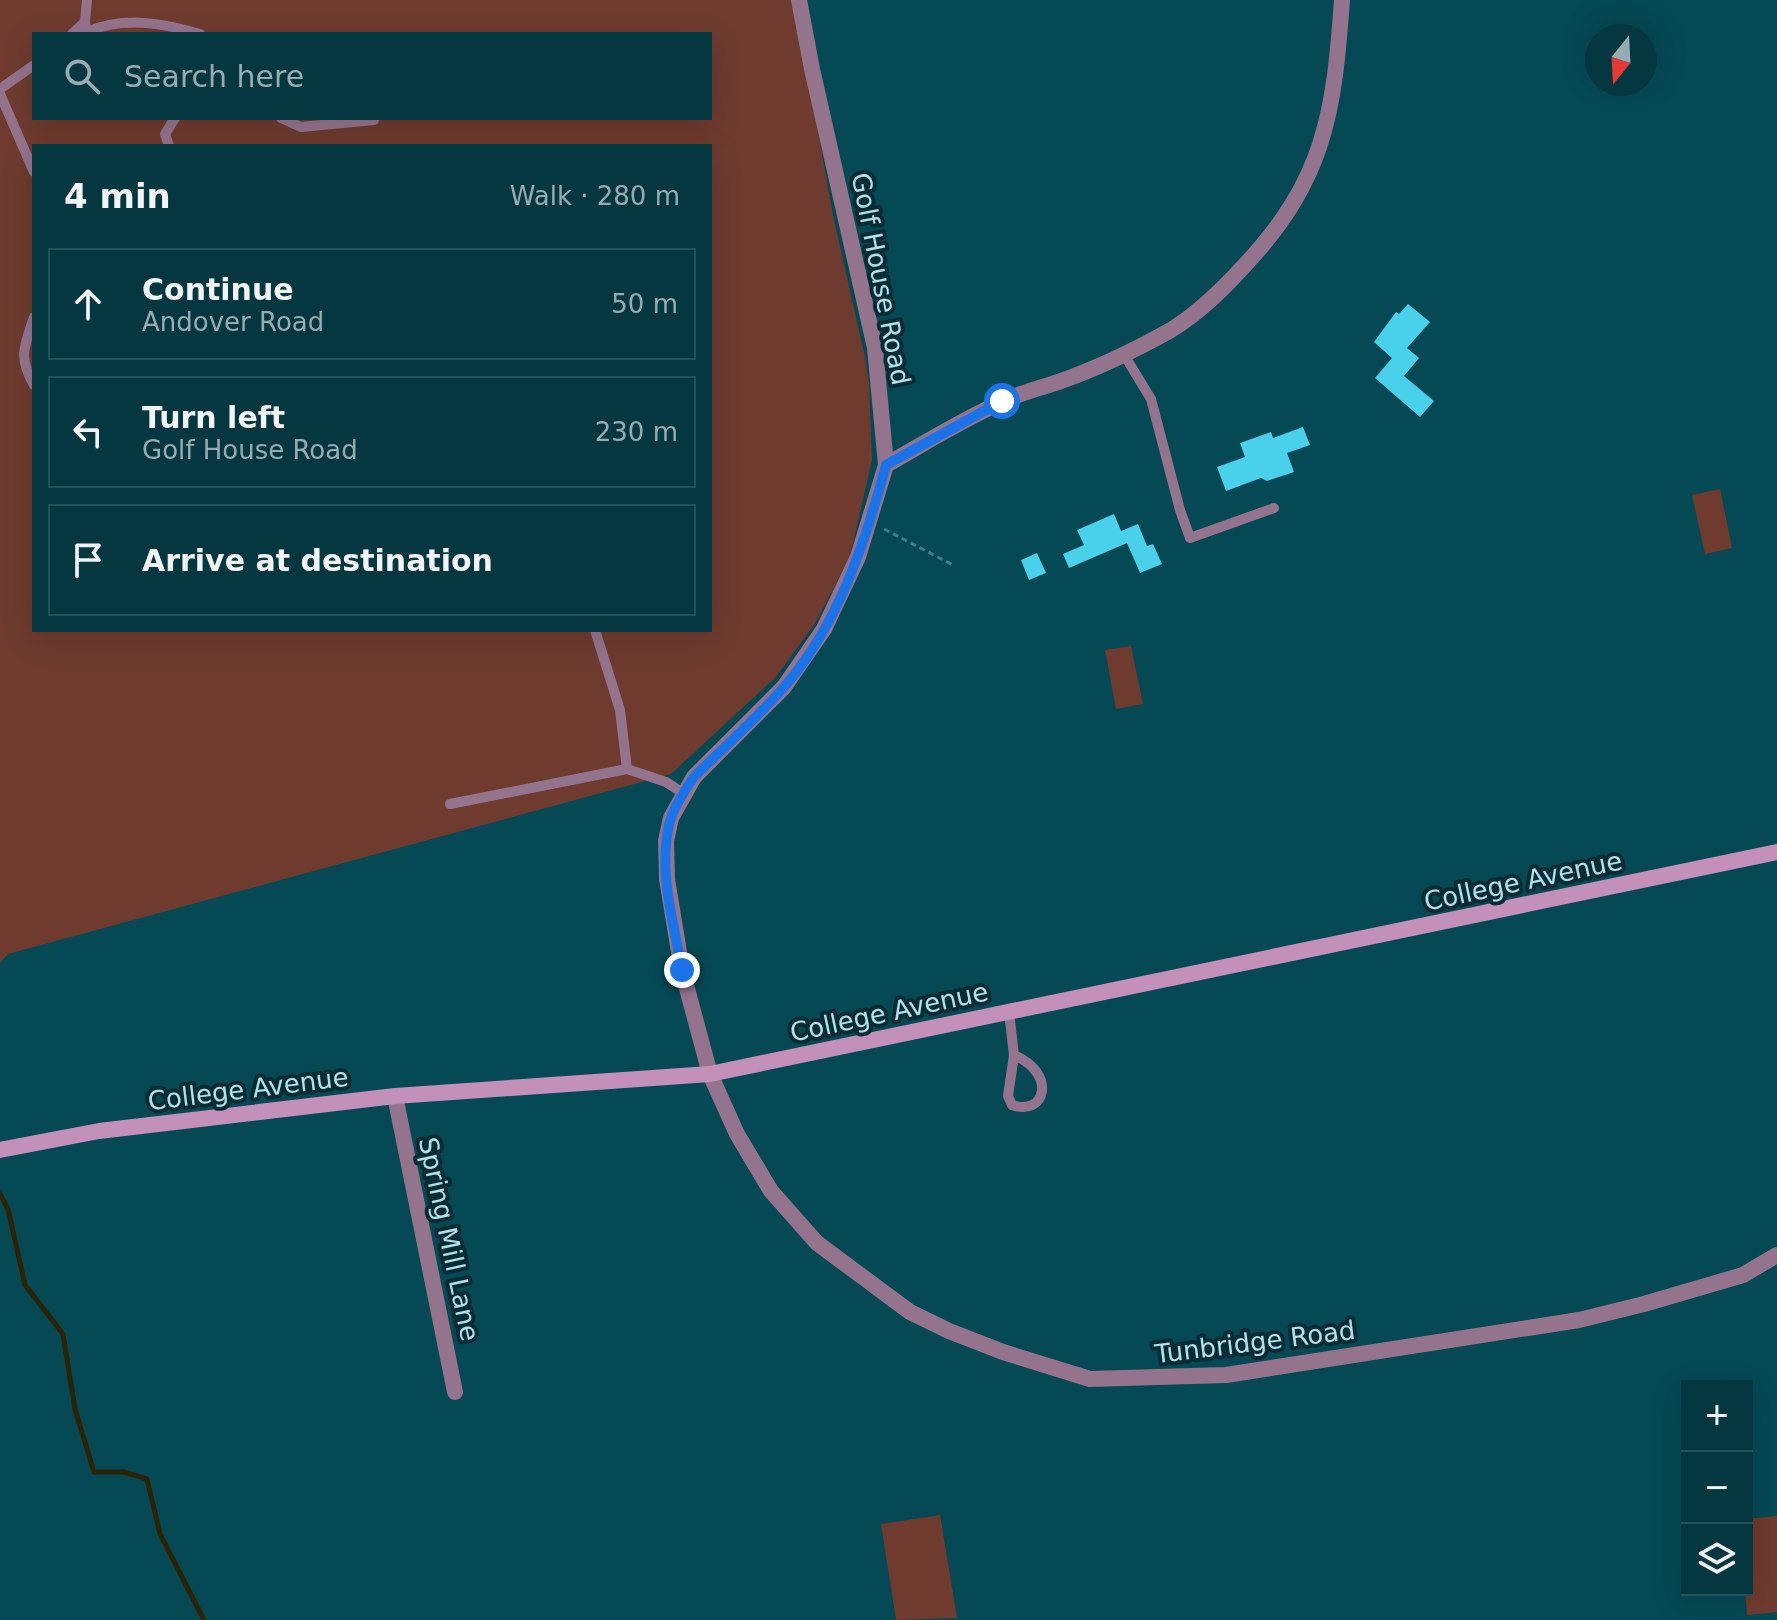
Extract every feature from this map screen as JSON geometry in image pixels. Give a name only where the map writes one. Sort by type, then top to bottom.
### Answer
[{"type":"main road","name":"College Avenue","points":[[0,1150],[99,1131],[395,1096],[710,1074],[1777,852]]},
{"type":"street","name":"Golf House Road","points":[[710,1074],[682,970],[667,879],[666,841],[671,818],[694,777],[784,687],[808,656],[842,593],[870,522],[886,465],[875,348],[799,0]]},
{"type":"street","points":[[886,465],[1002,401],[1062,381],[1173,328],[1205,305],[1263,246],[1292,206],[1315,159],[1330,112],[1339,53],[1342,0]]},
{"type":"street","name":"Tunbridge Road","points":[[710,1074],[737,1134],[771,1191],[817,1243],[910,1312],[949,1331],[1058,1371],[1090,1379],[1226,1375],[1579,1320],[1743,1275],[1777,1255]]},
{"type":"street","name":"Spring Mill Lane","points":[[395,1096],[455,1392]]},
{"type":"lane","points":[[87,0],[87,32],[128,22],[155,23],[192,32]]},
{"type":"lane","points":[[74,32],[85,22]]},
{"type":"lane","points":[[32,67],[0,91],[32,167]]},
{"type":"lane","points":[[168,144],[165,134],[174,120]]},
{"type":"lane","points":[[285,120],[301,127],[374,120]]},
{"type":"lane","points":[[32,323],[23,364],[32,381]]},
{"type":"lane","points":[[1123,353],[1151,399],[1190,538],[1274,508]]},
{"type":"lane","points":[[596,632],[620,710],[627,769]]},
{"type":"lane","points":[[450,804],[627,769],[666,782],[683,793]]},
{"type":"lane","points":[[1009,1012],[1014,1055],[1008,1096],[1012,1105],[1022,1108],[1035,1104],[1043,1091],[1042,1078],[1034,1065],[1014,1055]]},
{"type":"path","points":[[870,522],[953,565]]},
{"type":"shaded area","points":[[0,0],[794,0],[833,215],[865,357],[872,460],[850,556],[816,622],[776,677],[671,774],[8,954],[0,963]]},
{"type":"shaded area","points":[[1720,489],[1732,548],[1705,554],[1692,495]]},
{"type":"shaded area","points":[[1131,646],[1143,704],[1116,709],[1105,650]]},
{"type":"shaded area","points":[[940,1515],[957,1618],[896,1620],[881,1524]]},
{"type":"shaded area","points":[[1777,1516],[1777,1612],[1747,1615],[1745,1596],[1753,1596],[1753,1518]]},
{"type":"building","points":[[1408,304],[1430,322],[1407,348],[1419,358],[1404,376],[1434,401],[1420,417],[1375,378],[1392,358],[1374,342],[1396,312],[1399,314]]},
{"type":"building","points":[[1303,427],[1310,445],[1287,453],[1294,472],[1267,481],[1261,478],[1226,491],[1217,467],[1245,457],[1240,443],[1271,432],[1273,438]]},
{"type":"building","points":[[1114,514],[1121,531],[1138,524],[1147,546],[1153,544],[1162,564],[1140,573],[1127,543],[1069,568],[1063,554],[1084,545],[1077,530]]},
{"type":"building","points":[[1037,553],[1046,573],[1029,580],[1021,560]]},
{"type":"waterway","points":[[0,1194],[8,1209],[25,1285],[63,1334],[75,1409],[94,1472],[124,1472],[147,1479],[160,1534],[204,1620]]},
{"type":"route","points":[[682,970],[667,879],[666,841],[671,818],[683,793],[694,777],[784,687],[808,656],[858,557],[886,465],[1002,401]]}]
